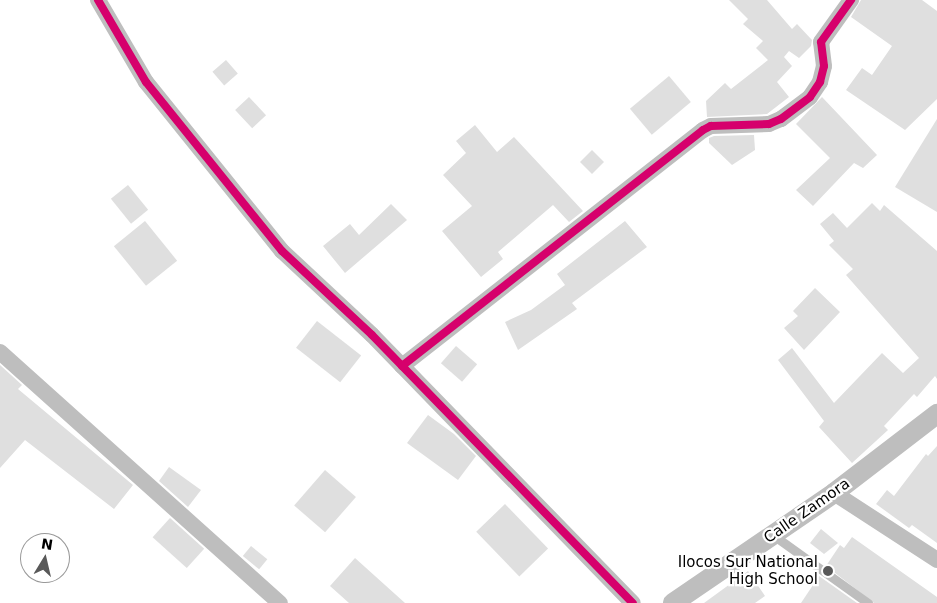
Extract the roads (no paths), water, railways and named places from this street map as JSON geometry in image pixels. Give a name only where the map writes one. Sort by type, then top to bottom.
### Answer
[{"type":"street","points":[[98,0],[146,82],[194,145],[282,251],[402,366],[633,603]]},
{"type":"street","points":[[402,366],[703,130],[711,126],[769,124],[782,119],[810,96],[820,82],[824,66],[821,42],[843,3]]},
{"type":"street","points":[[0,352],[280,603]]},
{"type":"street","name":"Calle Zamora","points":[[673,603],[834,493],[937,414]]},
{"type":"street","points":[[834,493],[937,560]]},
{"type":"lane","points":[[774,535],[868,603]]},
{"type":"place","name":"Ilocos Sur National High School","points":[[828,571]]}]
